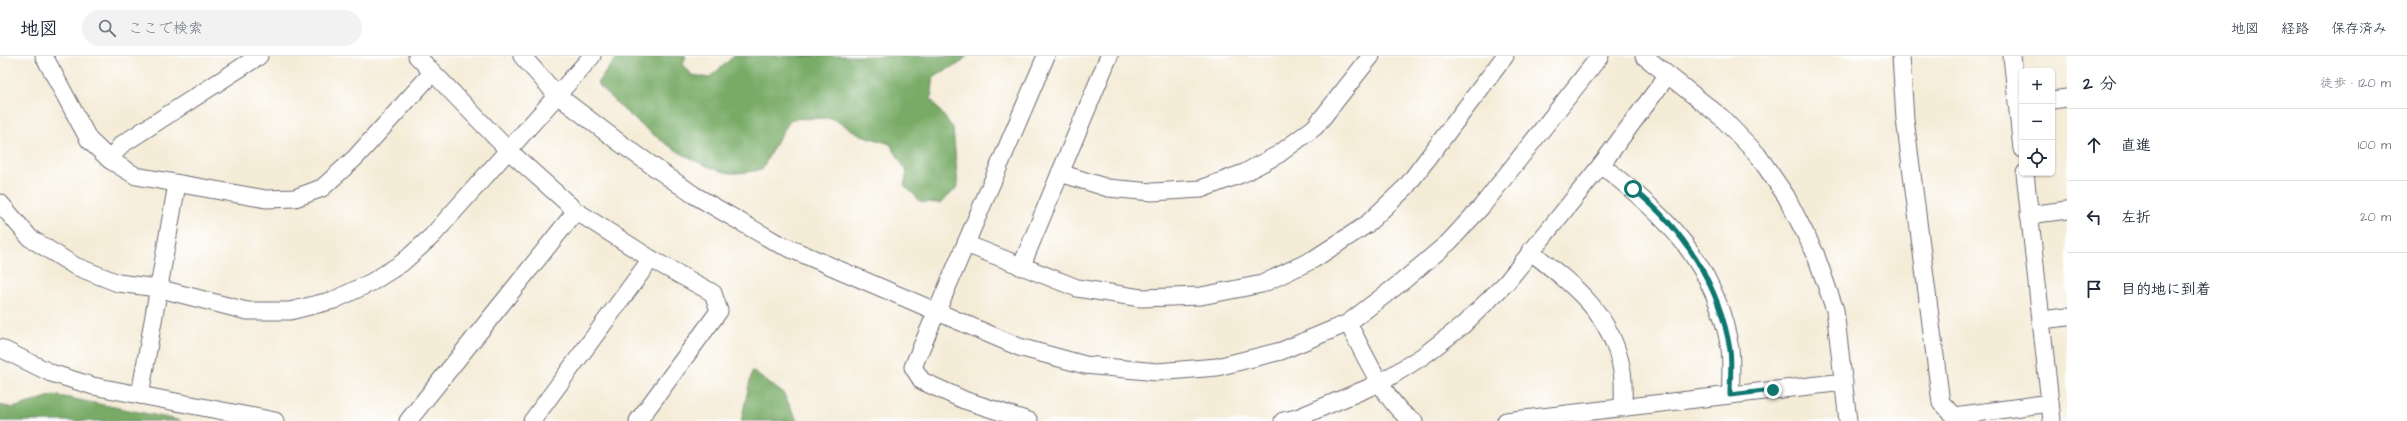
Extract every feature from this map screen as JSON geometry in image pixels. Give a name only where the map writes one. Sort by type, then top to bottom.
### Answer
[{"type":"street","points":[[44,56],[89,140],[110,160],[136,176],[266,199],[295,198],[322,188],[356,158],[432,73]]},
{"type":"street","points":[[110,160],[121,145],[259,56]]},
{"type":"street","points":[[416,56],[508,150],[576,211],[651,260],[713,293],[719,311],[638,421]]},
{"type":"street","points":[[522,56],[557,95],[620,143],[694,195],[777,243],[1019,347],[1085,365],[1157,372],[1217,367],[1281,351],[1348,323],[1403,281],[1449,242],[1482,206],[1600,56]]},
{"type":"street","points":[[0,203],[30,238],[75,266],[118,283],[157,288],[247,311],[290,311],[334,300],[372,282],[402,263],[432,236],[592,56]]},
{"type":"street","points":[[1029,421],[964,400],[922,382],[913,367],[1046,56]]},
{"type":"street","points":[[1021,267],[1109,56]]},
{"type":"street","points":[[1060,173],[1108,188],[1152,192],[1201,188],[1244,174],[1279,154],[1314,127],[1371,56]]},
{"type":"street","points":[[966,244],[1021,267],[1078,288],[1141,298],[1201,296],[1262,284],[1314,259],[1366,225],[1406,187],[1505,56]]},
{"type":"street","points":[[1644,56],[1722,117],[1757,154],[1786,196],[1815,253],[1835,310],[1848,421]]},
{"type":"street","points":[[1901,56],[1905,119],[1941,403],[1955,416],[2050,403]]},
{"type":"street","points":[[2012,56],[2019,98]]},
{"type":"street","points":[[1283,421],[1297,418],[1380,383],[1423,356],[1462,326],[1506,282],[1601,164],[1668,76]]},
{"type":"street","points":[[2055,100],[2067,98]]},
{"type":"street","points":[[1601,164],[1644,198],[1680,236],[1705,273],[1720,309],[1730,350],[1730,395]]},
{"type":"street","points":[[2025,176],[2052,421]]},
{"type":"street","points":[[140,395],[157,288],[177,184]]},
{"type":"street","points":[[2029,215],[2067,210]]},
{"type":"street","points":[[408,421],[576,211]]},
{"type":"street","points":[[1530,251],[1576,288],[1599,313],[1613,340],[1622,372],[1623,408]]},
{"type":"street","points":[[532,421],[651,260]]},
{"type":"street","points":[[2042,320],[2067,317]]},
{"type":"street","points":[[1348,323],[1380,383],[1398,409],[1414,421]]},
{"type":"street","points":[[0,348],[51,373],[92,386],[275,421]]},
{"type":"street","points":[[1506,421],[1844,382]]},
{"type":"green space","points":[[618,56],[686,56],[683,64],[692,75],[709,78],[734,56],[967,56],[959,64],[934,76],[931,99],[953,128],[958,187],[941,203],[921,202],[904,185],[907,172],[890,144],[861,135],[831,118],[791,119],[773,148],[762,170],[729,173],[707,166],[672,148],[655,136],[624,110],[597,83]]},
{"type":"green space","points":[[752,371],[783,393],[798,421],[741,421]]},
{"type":"green space","points":[[54,395],[181,421],[0,421],[0,405],[13,408]]},
{"type":"route","points":[[1633,189],[1644,198],[1680,236],[1705,273],[1720,309],[1730,350],[1730,395],[1773,390]]}]
